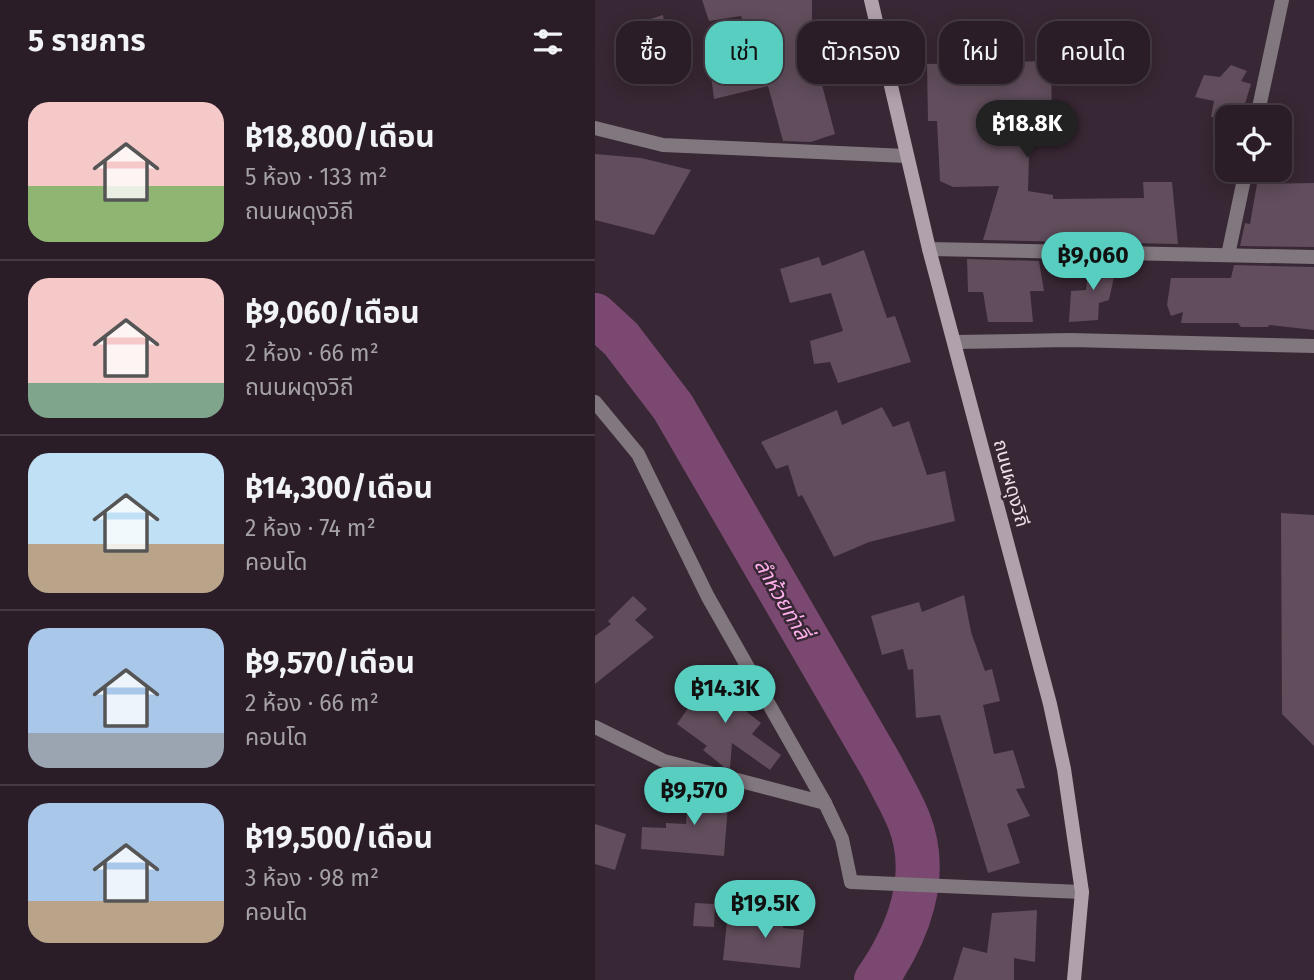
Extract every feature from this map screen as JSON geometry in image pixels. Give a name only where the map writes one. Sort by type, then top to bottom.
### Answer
[{"type":"main road","name":"ถนนผดุงวิถี","points":[[871,0],[929,249],[1050,704],[1064,769],[1082,892],[1074,980]]},
{"type":"street","points":[[1260,105],[1282,0]]},
{"type":"street","points":[[595,128],[663,145],[906,156]]},
{"type":"street","points":[[1228,255],[1243,182]]},
{"type":"street","points":[[929,249],[1314,257]]},
{"type":"street","points":[[955,342],[1070,340],[1314,346]]},
{"type":"street","points":[[595,402],[638,454],[708,597],[825,803],[842,839],[851,882],[1046,888],[1082,892]]},
{"type":"street","points":[[595,727],[664,761],[825,803]]},
{"type":"building","points":[[702,0],[812,0],[812,21],[797,21],[797,84],[822,84],[835,134],[811,142],[783,141],[768,86],[714,99],[712,84],[783,84],[783,21],[743,21],[741,16],[709,21]]},
{"type":"building","points":[[663,15],[664,21],[644,21]]},
{"type":"building","points":[[1037,61],[1037,84],[1051,84],[1052,121],[1030,121],[1028,191],[1053,195],[1053,199],[1144,198],[1143,182],[1172,182],[1178,244],[983,240],[999,186],[953,187],[940,181],[937,121],[928,121],[927,64],[939,64],[939,84],[1023,84],[1023,62]]},
{"type":"building","points":[[1231,65],[1247,71],[1241,81],[1251,84],[1245,105],[1215,105],[1215,117],[1211,117],[1214,101],[1195,97],[1204,75],[1220,77]]},
{"type":"building","points":[[595,154],[641,158],[691,170],[654,235],[595,220]]},
{"type":"building","points":[[1314,183],[1314,247],[1240,246],[1245,223],[1250,224],[1257,184]]},
{"type":"building","points":[[864,250],[887,318],[895,316],[911,362],[838,383],[830,362],[814,364],[810,341],[843,331],[831,293],[790,303],[780,269],[819,257],[822,266]]},
{"type":"building","points":[[967,259],[1039,261],[1044,291],[1030,291],[1033,322],[988,322],[983,292],[968,292]]},
{"type":"building","points":[[1089,262],[1117,263],[1109,300],[1099,303],[1098,320],[1069,322],[1071,291],[1086,290]]},
{"type":"building","points":[[1234,265],[1314,267],[1314,330],[1269,325],[1241,327],[1238,323],[1181,323],[1183,312],[1171,316],[1167,305],[1171,278],[1231,278]]},
{"type":"building","points":[[882,407],[893,427],[909,421],[927,475],[945,471],[955,521],[869,542],[834,557],[802,495],[798,497],[788,465],[776,469],[761,442],[837,410],[842,425]]},
{"type":"building","points":[[1281,513],[1314,515],[1314,746],[1282,714]]},
{"type":"building","points":[[964,595],[971,632],[985,671],[992,669],[1000,701],[983,705],[994,754],[1013,750],[1025,788],[1016,789],[1030,816],[1007,824],[1020,863],[988,873],[940,715],[916,718],[913,669],[908,670],[903,649],[882,655],[871,616],[919,602],[922,612]]},
{"type":"building","points":[[633,596],[647,609],[635,620],[654,637],[595,684],[595,636],[611,624],[608,621]]},
{"type":"building","points":[[712,674],[739,693],[733,701],[761,723],[752,734],[781,755],[770,770],[732,743],[730,768],[724,767],[703,750],[707,746],[677,724]]},
{"type":"building","points":[[688,790],[729,792],[724,856],[641,849],[642,827],[666,828],[666,823],[686,824]]},
{"type":"building","points":[[595,824],[626,834],[615,870],[595,864]]},
{"type":"building","points":[[695,903],[715,904],[714,927],[693,926]]},
{"type":"building","points":[[758,903],[786,906],[783,928],[804,930],[800,968],[723,960],[727,921],[756,924]]},
{"type":"building","points":[[1037,910],[1035,962],[1014,958],[1014,980],[953,980],[963,947],[987,953],[992,913]]},
{"type":"waterway","name":"ลำห้วยท่าลี่","points":[[595,315],[621,339],[673,407],[882,767],[909,821],[918,863],[913,904],[898,943],[876,980]]}]
